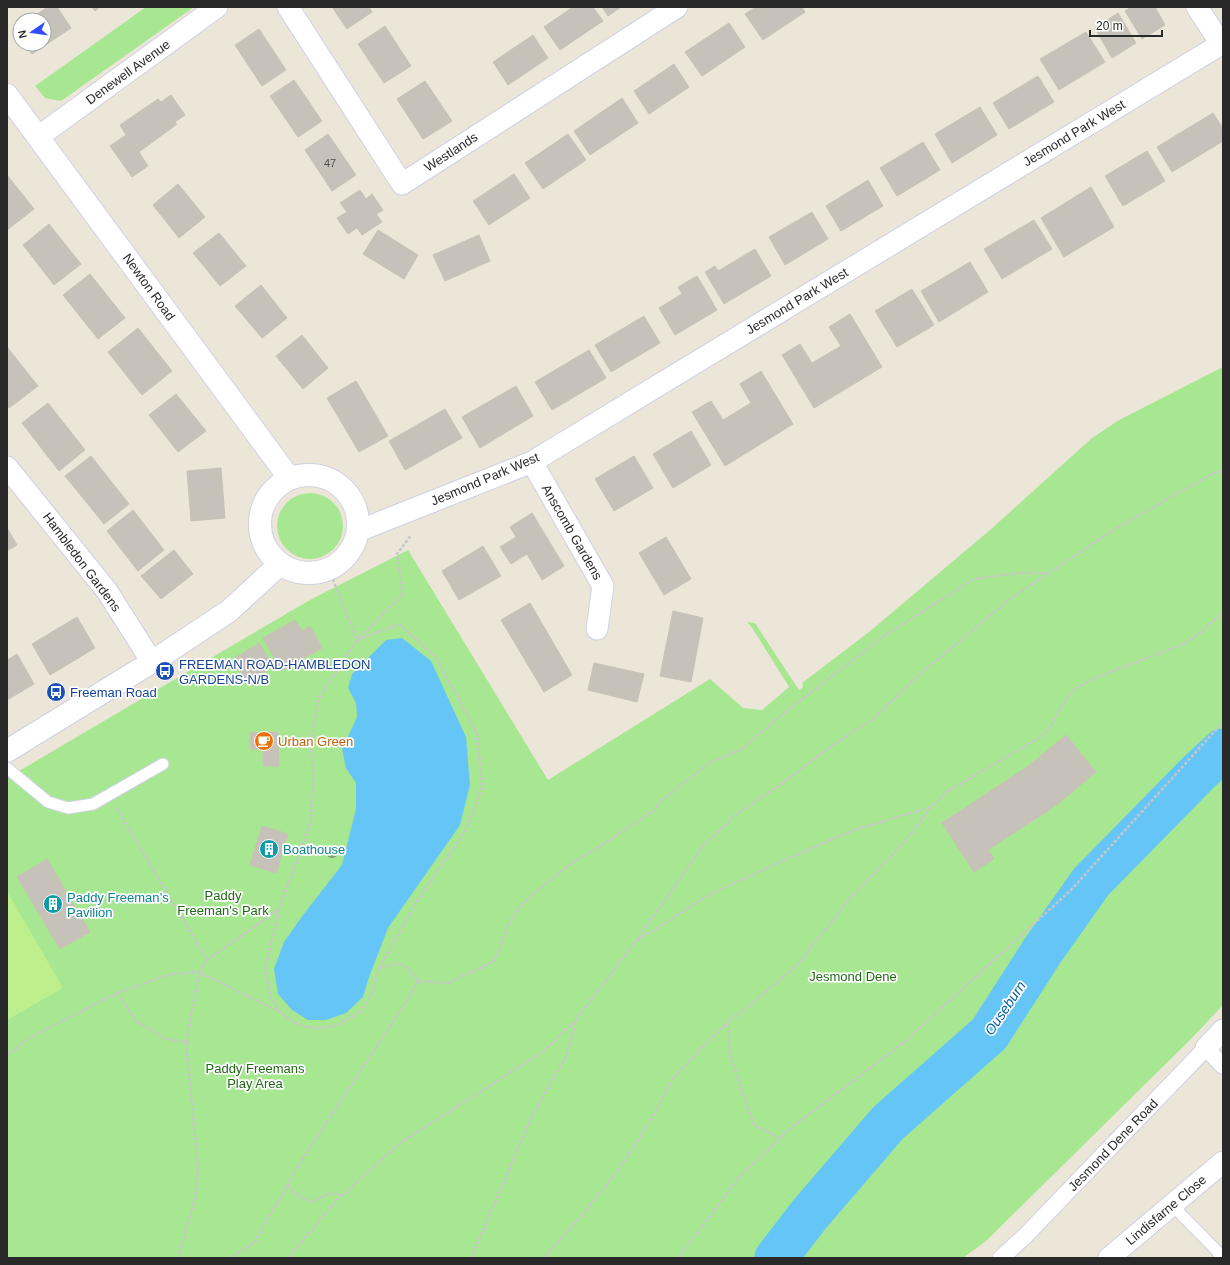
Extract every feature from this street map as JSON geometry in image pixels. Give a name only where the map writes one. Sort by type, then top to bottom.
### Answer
[{"type":"street","name":"Denewell Avenue","points":[[38,137],[217,7]]},
{"type":"street","name":"Westlands","points":[[288,7],[402,184],[677,7]]},
{"type":"street","points":[[1197,7],[1222,44]]},
{"type":"street","name":"Jesmond Park West","points":[[358,531],[532,462],[1222,44]]},
{"type":"street","name":"Newton Road","points":[[10,107],[38,137],[290,479]]},
{"type":"street","name":"Anscomb Gardens","points":[[532,462],[603,586],[597,629]]},
{"type":"street","name":"Hambledon Gardens","points":[[7,467],[107,591],[152,662]]},
{"type":"street","points":[[304,476],[319,476],[333,481],[344,490],[353,502],[358,516],[358,531],[352,547],[342,561],[328,570],[312,574],[295,572],[280,564],[270,554],[263,541],[260,526],[262,511],[268,498],[278,487],[290,479],[304,476]]},
{"type":"street","points":[[7,751],[152,662],[229,611],[280,564]]},
{"type":"street","name":"Jesmond Dene Road","points":[[1001,1258],[1025,1236],[1223,1030]]},
{"type":"street","points":[[1206,1048],[1223,1066]]},
{"type":"street","name":"Lindisfarne Close","points":[[1109,1258],[1223,1162]]},
{"type":"lane","points":[[7,768],[48,802],[68,808],[93,804],[163,764]]},
{"type":"lane","points":[[1172,1205],[1221,1258]]},
{"type":"path","points":[[289,1258],[343,1195],[400,1144],[544,1051],[576,1020],[636,941],[703,846],[738,813],[784,782],[827,749],[873,719],[919,675],[1011,598],[1118,527],[1210,475],[1223,470]]},
{"type":"path","points":[[280,1012],[271,998],[266,970],[279,910],[311,820],[313,777],[311,740],[318,699],[357,640],[403,594],[397,554],[416,530]]},
{"type":"path","points":[[328,570],[357,640]]},
{"type":"path","points":[[379,969],[395,963],[406,966],[418,981],[448,983],[493,962],[500,948],[507,927],[521,906],[551,879],[572,863],[653,811],[662,800],[711,762],[742,749],[779,717],[884,636],[974,579],[1018,573],[1049,573]]},
{"type":"path","points":[[543,1258],[578,1220],[615,1174],[651,1120],[672,1079],[728,1021],[743,1011],[796,966],[852,896],[901,846],[931,807],[946,792],[1042,736],[1051,726],[1059,710],[1072,691],[1090,680],[1186,643],[1201,632],[1223,612]]},
{"type":"path","points":[[7,1055],[29,1038],[117,993],[171,974],[198,972],[280,1012],[293,1022],[306,1027],[319,1028],[336,1026],[360,1011],[373,992],[379,969],[415,904],[466,830],[482,787],[477,733],[436,657],[399,624],[357,640]]},
{"type":"path","points":[[678,1258],[740,1176],[792,1127],[904,1043],[1071,890],[1223,722]]},
{"type":"path","points":[[108,795],[207,960]]},
{"type":"path","points":[[636,941],[707,896],[780,862],[851,831],[931,807]]},
{"type":"path","points":[[178,1258],[195,1198],[198,1168],[186,1043],[198,972],[207,960],[279,910]]},
{"type":"path","points":[[229,1258],[254,1242],[300,1163],[402,1010],[418,981]]},
{"type":"path","points":[[117,993],[137,1022],[166,1039],[191,1043]]},
{"type":"path","points":[[471,1258],[533,1114],[567,1055],[576,1020]]},
{"type":"path","points":[[728,1021],[729,1050],[754,1125],[780,1138]]},
{"type":"path","points":[[287,1184],[299,1196],[312,1202],[330,1193],[343,1195]]},
{"type":"green space","points":[[146,7],[194,7],[61,101],[45,98],[35,86]]},
{"type":"green space","name":"Jesmond Dene","points":[[1223,367],[1223,1005],[1193,1037],[986,1241],[963,1258],[7,1258],[7,778],[308,601],[408,550],[548,780],[710,679],[743,708],[762,710],[789,687],[753,629],[747,622],[755,623],[799,690],[803,687],[802,683],[869,632],[990,530],[1092,438],[1119,420]]},
{"type":"green space","points":[[304,493],[316,493],[328,498],[338,508],[343,520],[341,539],[328,554],[316,559],[304,559],[292,554],[282,544],[277,532],[277,520],[282,508],[292,498]]},
{"type":"green space","points":[[7,891],[63,988],[7,1020]]},
{"type":"water","points":[[402,638],[431,661],[466,737],[470,785],[460,825],[388,928],[363,997],[346,1013],[326,1020],[308,1020],[292,1010],[278,994],[274,969],[284,942],[342,865],[356,809],[356,783],[346,768],[342,749],[357,717],[356,703],[348,688],[352,674],[386,640]]},
{"type":"building","points":[[48,7],[57,7],[71,28],[52,41],[52,12],[40,12]]},
{"type":"building","points":[[92,7],[100,7],[95,11]]},
{"type":"building","points":[[332,7],[369,7],[372,12],[347,29]]},
{"type":"building","points":[[573,7],[593,7],[603,21],[560,50],[544,27]]},
{"type":"building","points":[[602,7],[621,7],[608,16]]},
{"type":"building","points":[[756,7],[802,7],[805,12],[763,40],[745,14]]},
{"type":"building","points":[[1131,7],[1155,7],[1165,25],[1142,39],[1125,11]]},
{"type":"building","points":[[1118,13],[1136,43],[1112,58],[1095,28]]},
{"type":"building","points":[[729,23],[745,47],[702,76],[685,52]]},
{"type":"building","points":[[385,26],[411,66],[384,83],[358,44]]},
{"type":"building","points":[[259,29],[286,70],[262,86],[235,45]]},
{"type":"building","points":[[1086,32],[1105,62],[1059,90],[1040,59]]},
{"type":"building","points":[[533,35],[548,58],[508,85],[493,62]]},
{"type":"building","points":[[674,64],[689,87],[649,114],[634,91]]},
{"type":"building","points":[[1038,76],[1054,102],[1009,129],[993,103]]},
{"type":"building","points":[[294,80],[322,121],[298,137],[270,96]]},
{"type":"building","points":[[425,81],[452,121],[423,139],[397,99]]},
{"type":"building","points":[[171,95],[185,115],[175,122],[177,124],[139,152],[148,166],[132,177],[110,146],[126,135],[120,125],[158,99],[161,102]]},
{"type":"building","points":[[622,98],[638,123],[590,155],[574,131]]},
{"type":"building","points":[[980,107],[997,135],[952,163],[935,134]]},
{"type":"building","points":[[1213,113],[1223,129],[1223,141],[1172,172],[1157,147]]},
{"type":"building","points":[[328,134],[356,175],[332,191],[305,150]]},
{"type":"building","points":[[568,134],[586,160],[543,189],[525,163]]},
{"type":"building","points":[[923,142],[940,170],[897,196],[880,168]]},
{"type":"building","points":[[1147,151],[1165,181],[1123,206],[1105,176]]},
{"type":"building","points":[[514,174],[530,198],[489,225],[473,201]]},
{"type":"building","points":[[7,175],[34,209],[7,230]]},
{"type":"building","points":[[868,180],[883,206],[841,231],[826,206]]},
{"type":"building","points":[[178,184],[205,217],[179,238],[153,205]]},
{"type":"building","points":[[1091,187],[1114,227],[1064,257],[1041,218]]},
{"type":"building","points":[[360,190],[366,199],[372,194],[383,210],[376,214],[382,222],[362,235],[357,228],[348,234],[337,218],[347,212],[340,203]]},
{"type":"building","points":[[812,212],[828,239],[785,265],[769,237]]},
{"type":"building","points":[[1034,220],[1052,249],[1002,279],[984,249]]},
{"type":"building","points":[[49,224],[81,264],[54,285],[23,245]]},
{"type":"building","points":[[378,230],[418,255],[404,279],[363,254]]},
{"type":"building","points":[[219,233],[246,266],[220,286],[193,253]]},
{"type":"building","points":[[479,235],[490,261],[445,281],[433,255]]},
{"type":"building","points":[[755,249],[771,276],[724,304],[705,272],[715,266],[718,271]]},
{"type":"building","points":[[970,262],[988,292],[939,322],[921,291]]},
{"type":"building","points":[[90,274],[125,318],[98,339],[63,295]]},
{"type":"building","points":[[697,276],[717,310],[675,335],[659,308],[682,294],[678,287]]},
{"type":"building","points":[[261,285],[287,318],[262,338],[235,306]]},
{"type":"building","points":[[912,289],[934,325],[897,347],[875,311]]},
{"type":"building","points":[[850,314],[882,367],[814,408],[782,355],[800,344],[812,363],[841,346],[829,327]]},
{"type":"building","points":[[644,316],[660,343],[611,372],[595,345]]},
{"type":"building","points":[[138,328],[172,371],[142,395],[108,352]]},
{"type":"building","points":[[302,335],[328,368],[303,389],[276,356]]},
{"type":"building","points":[[7,347],[38,386],[9,408],[7,405]]},
{"type":"building","points":[[589,350],[606,378],[552,410],[535,382]]},
{"type":"building","points":[[761,371],[793,424],[725,466],[692,412],[711,401],[723,420],[751,403],[740,384]]},
{"type":"building","points":[[356,381],[388,436],[359,452],[327,398]]},
{"type":"building","points":[[516,386],[533,416],[480,448],[462,417]]},
{"type":"building","points":[[176,394],[206,431],[178,452],[149,415]]},
{"type":"building","points":[[48,403],[85,450],[59,471],[22,423]]},
{"type":"building","points":[[445,409],[462,438],[405,470],[389,441]]},
{"type":"building","points":[[691,431],[711,465],[673,488],[653,454]]},
{"type":"building","points":[[91,456],[129,504],[104,524],[65,476]]},
{"type":"building","points":[[634,456],[653,488],[614,511],[595,479]]},
{"type":"building","points":[[221,468],[225,518],[191,521],[187,471]]},
{"type":"building","points":[[133,510],[164,550],[138,571],[107,531]]},
{"type":"building","points":[[532,513],[564,566],[542,580],[527,554],[511,564],[500,547],[516,537],[510,527]]},
{"type":"building","points":[[7,528],[17,545],[7,551]]},
{"type":"building","points":[[666,537],[691,579],[664,595],[639,553]]},
{"type":"building","points":[[483,546],[501,576],[459,600],[442,571]]},
{"type":"building","points":[[174,550],[193,574],[161,599],[141,576]]},
{"type":"building","points":[[530,603],[572,675],[544,692],[501,620]]},
{"type":"building","points":[[673,611],[703,618],[691,682],[660,676]]},
{"type":"building","points":[[77,617],[95,648],[50,675],[32,644]]},
{"type":"building","points":[[295,620],[302,631],[310,626],[322,648],[282,671],[263,638]]},
{"type":"building","points":[[259,643],[273,666],[247,682],[233,659]]},
{"type":"building","points":[[17,654],[34,684],[7,700],[7,660]]},
{"type":"building","points":[[594,663],[644,674],[637,702],[588,690]]},
{"type":"building","name":"Urban Green","points":[[278,732],[279,766],[263,766],[263,749],[251,749],[250,733]]},
{"type":"building","points":[[1066,735],[1096,772],[1058,804],[988,850],[994,859],[974,872],[942,823],[1027,767]]},
{"type":"building","name":"Boathouse","points":[[262,826],[288,834],[276,873],[250,865]]},
{"type":"building","name":"Paddy Freeman’s Pavilion","points":[[47,859],[90,932],[60,949],[17,877]]},
{"type":"waterway","name":"Ouseburn","points":[[776,1258],[809,1215],[888,1123],[989,1034],[1043,950],[1091,882],[1199,772],[1223,750]]},
{"type":"place","name":"FREEMAN ROAD-HAMBLEDON GARDENS-N/B","points":[[165,671]]},
{"type":"place","name":"Freeman Road","points":[[56,692]]},
{"type":"place","name":"Urban Green","points":[[264,741]]},
{"type":"place","name":"Boathouse","points":[[269,849]]},
{"type":"place","name":"Paddy Freeman’s Pavilion","points":[[53,904]]},
{"type":"park label","name":"Paddy Freeman's Park","points":[[223,902]]},
{"type":"park label","name":"Paddy Freemans Play Area","points":[[255,1076]]}]
